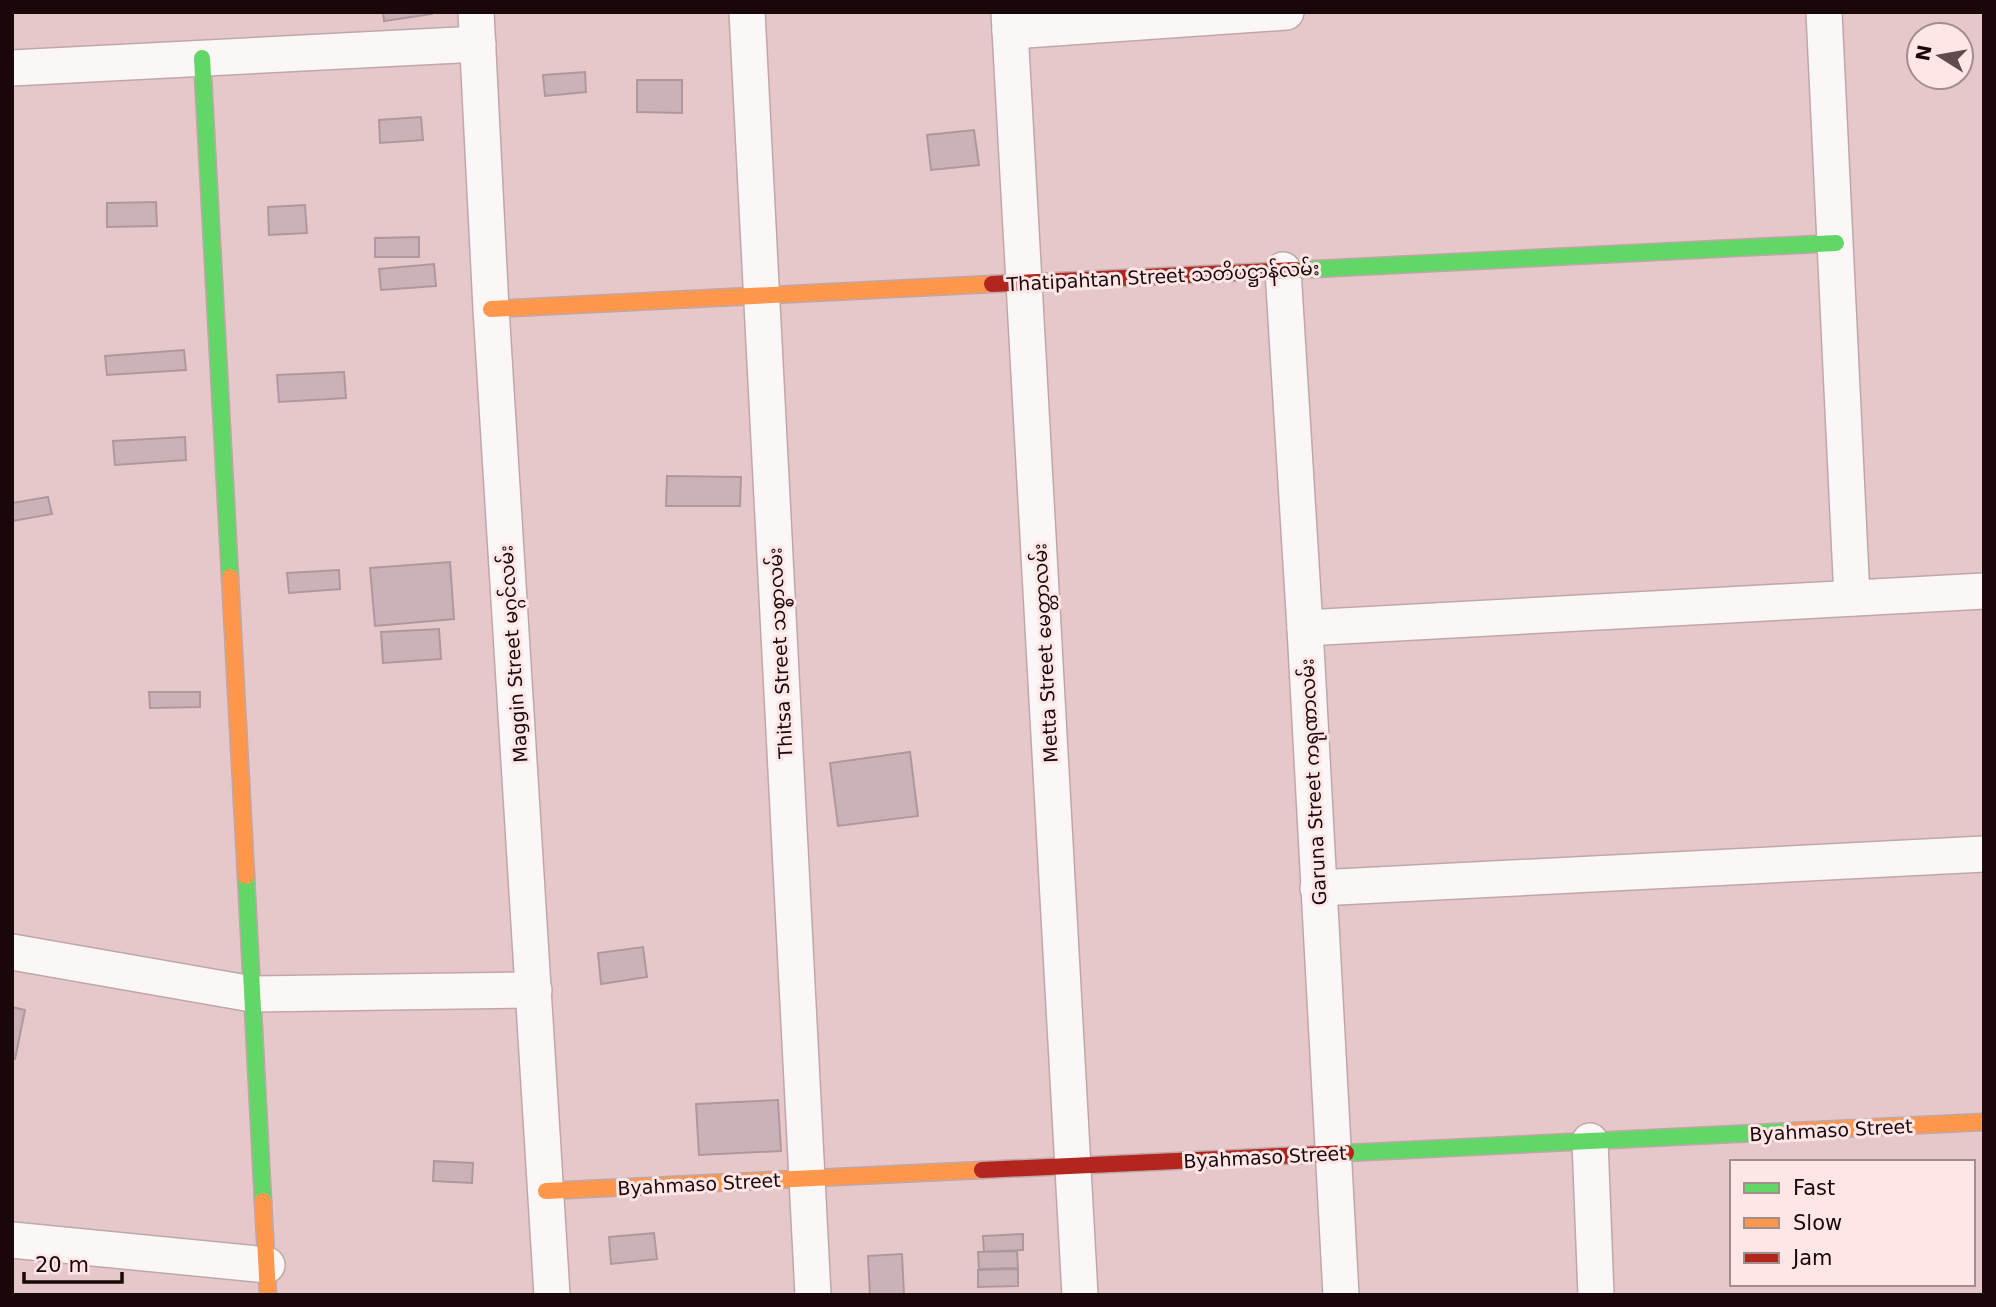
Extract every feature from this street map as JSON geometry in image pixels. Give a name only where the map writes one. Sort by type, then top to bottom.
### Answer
[{"type":"street","name":"Thitsa Street သစ္စာလမ်း","points":[[747,12],[813,1295]]},
{"type":"street","points":[[1010,21],[1286,12]]},
{"type":"street","points":[[1824,12],[1852,598]]},
{"type":"street","name":"Metta Street မေတ္တာလမ်း","points":[[1010,21],[1080,1295]]},
{"type":"street","points":[[12,68],[202,58],[477,28]]},
{"type":"street","name":"Maggin Street မဂ္ဂင်လမ်း","points":[[477,28],[491,309],[552,1295]]},
{"type":"street","points":[[12,1240],[267,1280],[202,58]]},
{"type":"street","name":"Thatipahtan Street သတိပဋ္ဌာန်လမ်း","points":[[491,309],[1836,243]]},
{"type":"street","name":"Garuna Street ကရုဏာလမ်း","points":[[1283,270],[1341,1295]]},
{"type":"street","points":[[1305,628],[1984,591]]},
{"type":"street","points":[[1318,888],[1984,854]]},
{"type":"street","points":[[12,952],[252,993],[534,990]]},
{"type":"street","name":"Byahmaso Street","points":[[546,1191],[1984,1122]]},
{"type":"street","points":[[1590,1141],[1596,1295]]},
{"type":"building","points":[[383,12],[432,12],[432,14],[384,21]]},
{"type":"building","points":[[585,72],[586,92],[545,96],[543,75]]},
{"type":"building","points":[[637,80],[682,80],[682,113],[637,112]]},
{"type":"building","points":[[421,117],[423,140],[380,143],[379,120]]},
{"type":"building","points":[[974,130],[979,165],[931,170],[927,135]]},
{"type":"building","points":[[156,202],[157,226],[107,227],[107,203]]},
{"type":"building","points":[[305,205],[307,233],[269,235],[268,207]]},
{"type":"building","points":[[419,237],[419,257],[375,257],[375,238]]},
{"type":"building","points":[[434,264],[436,286],[381,290],[379,269]]},
{"type":"building","points":[[184,350],[186,370],[107,375],[105,356]]},
{"type":"building","points":[[344,372],[346,398],[279,402],[277,375]]},
{"type":"building","points":[[185,437],[186,460],[115,465],[113,441]]},
{"type":"building","points":[[667,476],[741,477],[740,506],[666,506]]},
{"type":"building","points":[[48,497],[52,514],[12,521],[12,503]]},
{"type":"building","points":[[450,562],[454,619],[375,626],[370,568]]},
{"type":"building","points":[[339,570],[340,589],[289,593],[287,573]]},
{"type":"building","points":[[439,629],[441,659],[383,663],[381,632]]},
{"type":"building","points":[[149,692],[200,692],[200,707],[150,708]]},
{"type":"building","points":[[910,752],[918,816],[838,826],[830,763]]},
{"type":"building","points":[[643,947],[647,977],[601,984],[598,953]]},
{"type":"building","points":[[12,1007],[25,1010],[15,1059],[12,1058]]},
{"type":"building","points":[[778,1100],[781,1151],[699,1155],[696,1104]]},
{"type":"building","points":[[434,1161],[473,1163],[472,1183],[433,1181]]},
{"type":"building","points":[[654,1233],[657,1259],[611,1264],[609,1237]]},
{"type":"building","points":[[1023,1234],[1023,1250],[984,1252],[983,1236]]},
{"type":"building","points":[[1017,1251],[1018,1268],[979,1269],[978,1252]]},
{"type":"building","points":[[902,1254],[904,1295],[870,1295],[868,1256]]},
{"type":"building","points":[[1018,1269],[1018,1286],[978,1287],[978,1270]]},
{"type":"traffic: fast","points":[[202,58],[230,577]]},
{"type":"traffic: fast","points":[[1295,270],[1836,243]]},
{"type":"traffic: fast","points":[[246,876],[263,1201]]},
{"type":"traffic: fast","points":[[1346,1153],[1795,1131]]},
{"type":"traffic: slow","points":[[491,309],[992,284]]},
{"type":"traffic: slow","points":[[230,577],[246,876]]},
{"type":"traffic: slow","points":[[1795,1131],[1984,1122]]},
{"type":"traffic: slow","points":[[546,1191],[982,1170]]},
{"type":"traffic: slow","points":[[263,1201],[268,1295]]},
{"type":"traffic: jam","points":[[992,284],[1295,270]]},
{"type":"traffic: jam","points":[[982,1170],[1346,1153]]}]
